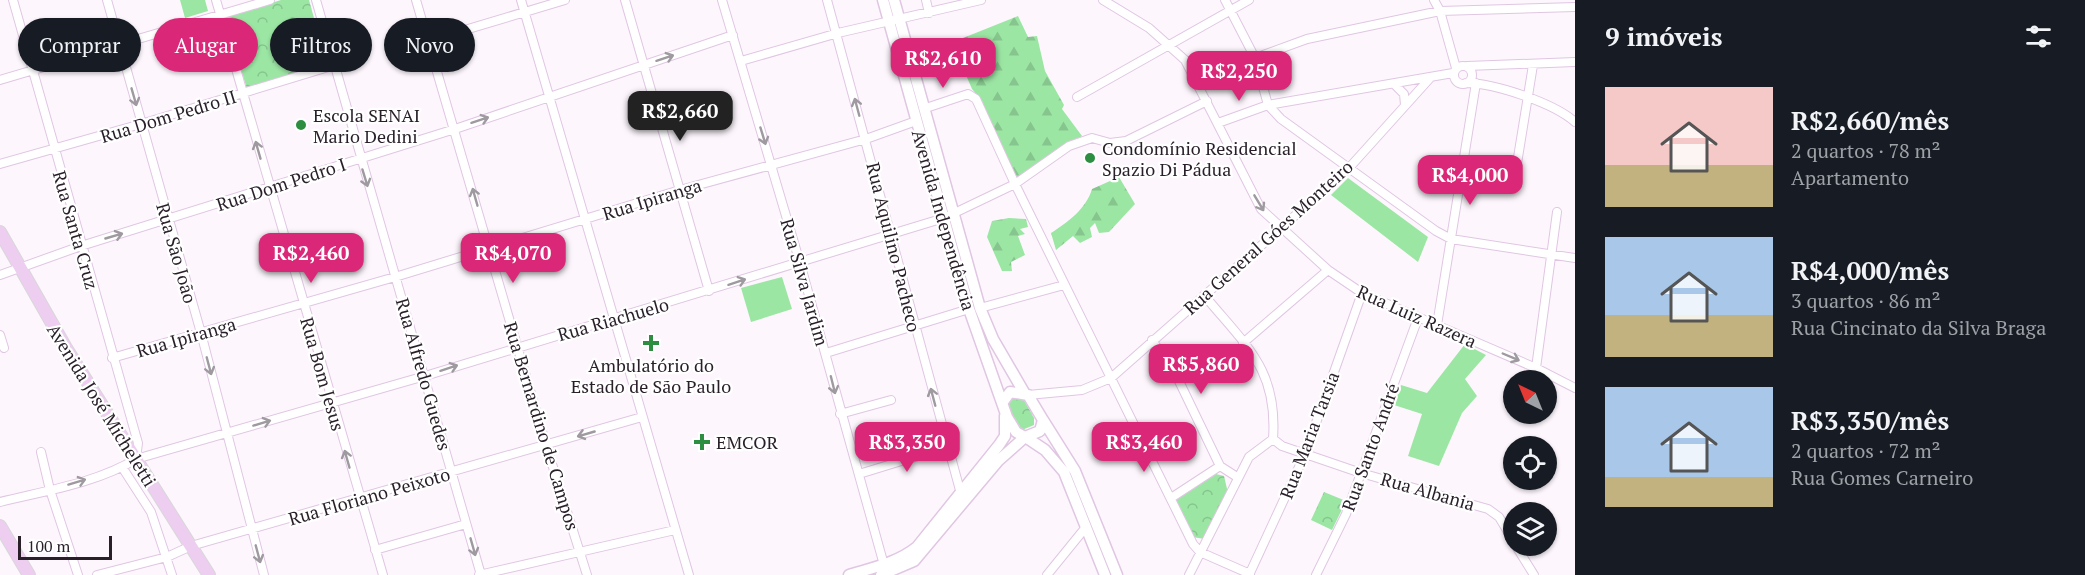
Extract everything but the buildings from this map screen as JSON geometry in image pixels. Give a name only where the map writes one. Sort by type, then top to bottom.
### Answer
[{"type":"main road","name":"Avenida Independência","points":[[883,0],[894,20],[926,108],[980,308],[993,339],[1075,471],[1117,575]]},
{"type":"main road","name":"Avenida Independência","points":[[887,572],[916,547],[961,494],[1005,436],[1003,404],[969,309],[915,121],[894,20],[894,0]]},
{"type":"main road","name":"Avenida José Micheletti","points":[[0,232],[19,268],[209,575]]},
{"type":"main road","points":[[1026,394],[1010,392],[1003,404],[1011,426],[1057,460],[1105,575]]},
{"type":"main road","name":"Avenida Independência","points":[[849,575],[887,572],[914,561],[998,461],[1026,438],[1040,431],[1043,420]]},
{"type":"main road","points":[[0,526],[29,575]]},
{"type":"street","name":"Rua Santa Cruz","points":[[12,0],[18,21]]},
{"type":"street","name":"Rua São João","points":[[107,0],[112,18]]},
{"type":"street","name":"Rua Bom Jesus","points":[[216,0],[330,402],[383,575]]},
{"type":"street","points":[[141,38],[270,0]]},
{"type":"street","name":"Rua Alfredo Guedes","points":[[316,0],[321,18]]},
{"type":"street","name":"Rua Bernardino de Campos","points":[[416,0],[421,18]]},
{"type":"street","points":[[521,0],[690,575]]},
{"type":"street","points":[[475,27],[565,0]]},
{"type":"street","points":[[626,0],[709,291]]},
{"type":"street","name":"Rua Silva Jardim","points":[[722,0],[800,261],[826,353],[840,414],[887,572]]},
{"type":"street","name":"Rua Aquilino Pacheco","points":[[827,0],[838,33],[892,234],[914,327],[961,494]]},
{"type":"street","points":[[926,0],[929,13]]},
{"type":"street","points":[[741,61],[838,33],[981,0]]},
{"type":"street","name":"Rua Luiz Razera","points":[[1103,0],[1149,28],[1185,60],[1261,209],[1328,270],[1362,293],[1536,368],[1575,388]]},
{"type":"street","points":[[1225,0],[1255,58],[1268,105],[1281,119],[1436,231],[1451,239],[1575,258]]},
{"type":"street","points":[[1077,98],[1168,44],[1249,0]]},
{"type":"street","points":[[1434,0],[1440,11],[1454,71],[1462,83]]},
{"type":"street","points":[[1255,58],[1307,39],[1440,11],[1512,4],[1575,7]]},
{"type":"street","name":"Rua Dom Pedro I","points":[[0,274],[81,246],[168,221],[455,129],[733,35]]},
{"type":"street","points":[[1470,70],[1575,62]]},
{"type":"street","points":[[1218,123],[1268,105],[1395,85],[1454,71],[1461,65],[1470,70],[1479,83],[1437,325]]},
{"type":"street","points":[[1514,182],[1533,65]]},
{"type":"street","points":[[1462,83],[1472,78],[1470,70]]},
{"type":"street","points":[[0,80],[26,72]]},
{"type":"street","name":"Rua Santa Cruz","points":[[33,72],[138,443],[136,459]]},
{"type":"street","name":"Rua São João","points":[[127,72],[201,333],[264,575]]},
{"type":"street","name":"Rua Dom Pedro II","points":[[0,164],[54,150],[312,72]]},
{"type":"street","name":"Rua Alfredo Guedes","points":[[337,72],[480,575]]},
{"type":"street","name":"Rua Bernardino de Campos","points":[[438,72],[546,446],[587,575]]},
{"type":"street","points":[[1431,77],[1462,83],[1479,83],[1544,103],[1559,109],[1575,122]]},
{"type":"street","name":"Rua General Góes Monteiro","points":[[1026,394],[1082,390],[1111,378],[1349,168],[1431,77]]},
{"type":"street","points":[[1395,85],[1404,94],[1405,107]]},
{"type":"street","points":[[926,108],[968,94],[980,105],[1015,184],[1192,544],[1200,552],[1250,574]]},
{"type":"street","name":"Rua Riachuelo","points":[[0,502],[50,490],[123,467],[136,459],[425,376],[944,218],[1015,184],[1069,146],[1092,138],[1110,143],[1126,141],[1207,101]]},
{"type":"street","name":"Rua Ipiranga","points":[[112,358],[303,301],[395,277],[680,190],[866,139],[915,121]]},
{"type":"street","points":[[1536,368],[1557,212]]},
{"type":"street","points":[[1243,343],[1328,270]]},
{"type":"street","points":[[980,308],[1064,285]]},
{"type":"street","name":"Rua Maria Tarsia","points":[[1250,574],[1305,454],[1362,293]]},
{"type":"street","points":[[1189,575],[1249,457],[1273,439],[1273,395],[1265,373],[1204,296]]},
{"type":"street","points":[[826,353],[969,309]]},
{"type":"street","name":"Rua Santo André","points":[[1316,575],[1346,514],[1418,318]]},
{"type":"street","points":[[0,336],[4,348]]},
{"type":"street","points":[[1152,340],[1178,379],[1220,466],[1237,477]]},
{"type":"street","points":[[840,414],[891,400]]},
{"type":"street","name":"Rua Floriano Peixoto","points":[[97,575],[167,557],[191,546],[252,531],[358,498],[642,417]]},
{"type":"street","name":"Rua Albania","points":[[1273,439],[1282,446],[1361,473],[1488,508],[1503,525]]},
{"type":"street","points":[[859,474],[947,447]]},
{"type":"street","points":[[41,452],[50,490],[78,575]]},
{"type":"street","points":[[1171,498],[1220,466]]},
{"type":"street","points":[[123,467],[144,497],[172,575]]},
{"type":"street","points":[[375,550],[466,524]]},
{"type":"street","points":[[1047,575],[1086,527]]},
{"type":"street","points":[[480,575],[675,530]]},
{"type":"street","points":[[1522,556],[1534,575]]},
{"type":"green space","points":[[180,0],[205,0],[208,11],[185,18]]},
{"type":"green space","points":[[281,0],[309,0],[314,18],[270,18],[270,72],[304,72],[247,89],[242,72],[258,72],[258,18],[225,17]]},
{"type":"green space","points":[[1018,16],[1028,37],[1037,36],[1045,71],[1064,105],[1062,109],[1082,136],[1016,180],[982,101],[972,89],[960,61],[948,61],[943,46]]},
{"type":"green space","points":[[1119,177],[1135,204],[1109,232],[1099,233],[1095,223],[1090,228],[1092,237],[1080,243],[1073,236],[1056,250],[1051,233],[1081,209],[1092,189]]},
{"type":"green space","points":[[1348,178],[1428,237],[1418,262],[1331,195]]},
{"type":"green space","points":[[1009,218],[1026,219],[1028,227],[1020,229],[1025,234],[1018,236],[1025,255],[1011,262],[1012,271],[1002,271],[987,237],[992,221]]},
{"type":"green space","points":[[782,277],[792,309],[751,322],[741,288]]},
{"type":"green space","points":[[1465,344],[1486,355],[1465,379],[1477,396],[1462,413],[1439,466],[1408,456],[1422,414],[1394,405],[1401,385],[1427,393]]},
{"type":"green space","points":[[1014,397],[1023,398],[1034,418],[1034,425],[1022,430],[1007,406]]},
{"type":"green space","points":[[1216,474],[1224,476],[1228,493],[1205,539],[1192,537],[1174,500]]},
{"type":"green space","points":[[1324,492],[1346,501],[1332,530],[1311,520]]},
{"type":"place","name":"Escola SENAI Mario Dedini","points":[[301,125]]},
{"type":"place","name":"Condomínio Residencial Spazio Di Pádua","points":[[1090,158]]},
{"type":"place","name":"Ambulatório do Estado de São Paulo","points":[[651,343]]},
{"type":"place","name":"EMCOR","points":[[702,442]]}]
